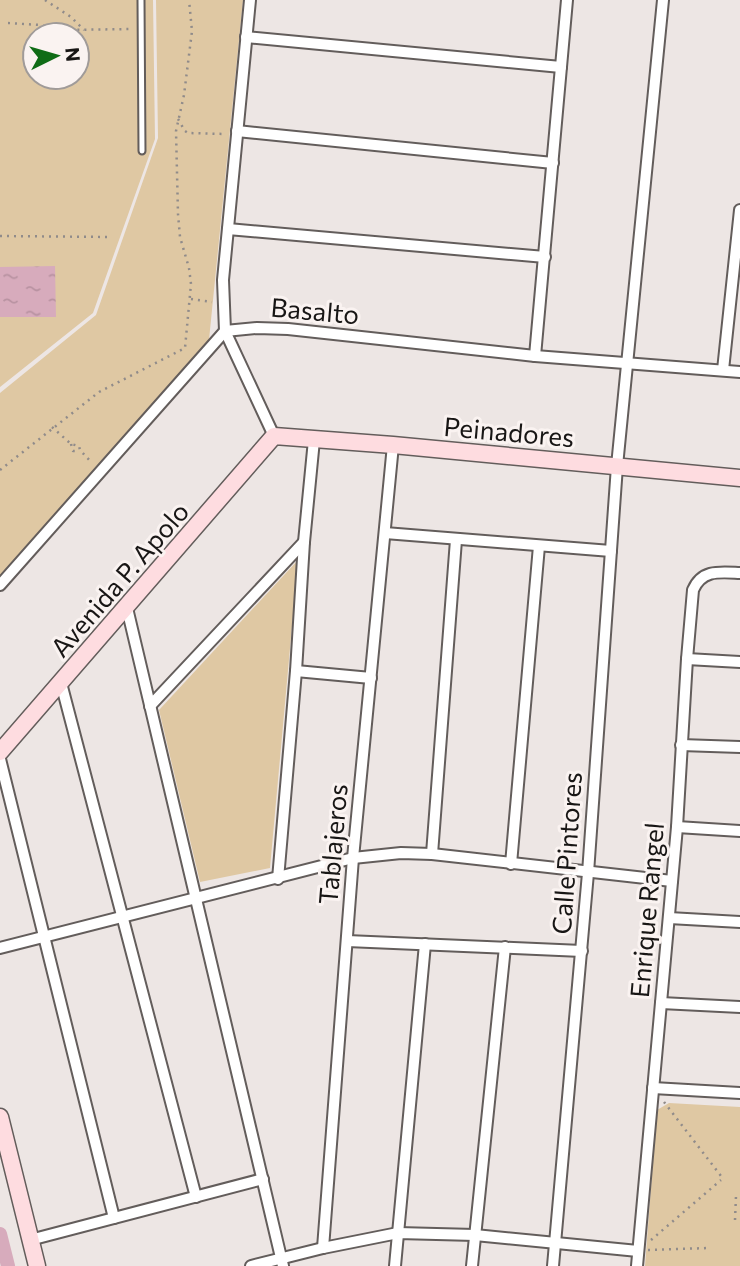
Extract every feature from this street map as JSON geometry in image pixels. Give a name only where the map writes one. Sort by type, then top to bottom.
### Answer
[{"type":"street","points":[[250,0],[223,303],[225,331],[274,436]]},
{"type":"street","points":[[536,356],[567,0]]},
{"type":"street","name":"Calle Pintores","points":[[553,1266],[582,951],[617,466],[663,0]]},
{"type":"street","points":[[246,37],[561,67]]},
{"type":"street","points":[[237,131],[553,163]]},
{"type":"street","points":[[723,370],[740,210]]},
{"type":"street","points":[[228,229],[545,257]]},
{"type":"street","name":"Basalto","points":[[225,331],[257,328],[288,330],[536,356],[627,361],[740,372]]},
{"type":"street","points":[[0,585],[225,331]]},
{"type":"street","name":"Peinadores","points":[[274,436],[740,478]]},
{"type":"street","name":"Avenida P. Apolo","points":[[0,752],[274,436]]},
{"type":"street","points":[[278,878],[314,440]]},
{"type":"street","name":"Tablajeros","points":[[323,1248],[353,858],[393,445]]},
{"type":"street","points":[[385,533],[611,551]]},
{"type":"street","points":[[432,854],[456,540]]},
{"type":"street","points":[[150,706],[304,541]]},
{"type":"street","points":[[511,864],[539,546]]},
{"type":"street","name":"Enrique Rangel","points":[[637,1266],[677,827],[693,590],[704,575],[717,572],[740,573]]},
{"type":"street","points":[[127,608],[282,1262]]},
{"type":"street","points":[[687,659],[740,662]]},
{"type":"street","points":[[296,671],[371,678]]},
{"type":"street","points":[[61,683],[196,1197]]},
{"type":"street","points":[[681,745],[740,747]]},
{"type":"street","points":[[0,759],[114,1218]]},
{"type":"street","points":[[677,827],[740,831]]},
{"type":"street","points":[[0,948],[353,858],[401,853],[432,854],[672,881]]},
{"type":"street","points":[[669,918],[740,922]]},
{"type":"street","points":[[347,941],[582,951]]},
{"type":"street","points":[[395,1266],[425,944]]},
{"type":"street","points":[[472,1266],[505,947]]},
{"type":"street","points":[[661,1003],[740,1007]]},
{"type":"street","points":[[653,1088],[740,1093]]},
{"type":"street","points":[[0,1117],[37,1266]]},
{"type":"street","points":[[30,1240],[263,1180]]},
{"type":"street","points":[[251,1266],[282,1262],[323,1248],[398,1233],[475,1235],[638,1251]]},
{"type":"lane","points":[[141,0],[142,151]]},
{"type":"path","points":[[45,0],[75,21]]},
{"type":"path","points":[[0,470],[99,392],[185,348],[191,299],[189,268],[180,237],[175,169],[176,131],[192,31],[190,0]]},
{"type":"path","points":[[8,23],[21,23]]},
{"type":"path","points":[[91,30],[142,29]]},
{"type":"path","points":[[178,119],[188,133],[222,135],[237,131]]},
{"type":"path","points":[[0,236],[112,237]]},
{"type":"path","points":[[191,299],[223,303]]},
{"type":"path","points":[[52,427],[71,444],[79,446],[101,472]]},
{"type":"path","points":[[71,444],[73,452],[80,450]]},
{"type":"path","points":[[638,1251],[721,1178],[653,1088]]},
{"type":"path","points":[[735,1220],[736,1196]]},
{"type":"path","points":[[638,1251],[709,1248]]},
{"type":"shaded area","points":[[0,0],[153,0],[155,139],[93,313],[0,387]]},
{"type":"shaded area","points":[[156,0],[243,0],[209,340],[0,579],[0,393],[96,315],[158,138]]},
{"type":"shaded area","points":[[298,560],[270,868],[200,882],[159,710]]},
{"type":"shaded area","points":[[669,1103],[740,1107],[740,1266],[645,1266],[657,1110]]},
{"type":"water","points":[[55,266],[56,317],[0,317],[0,267]]},
{"type":"waterway","points":[[0,1234],[8,1266]]}]
